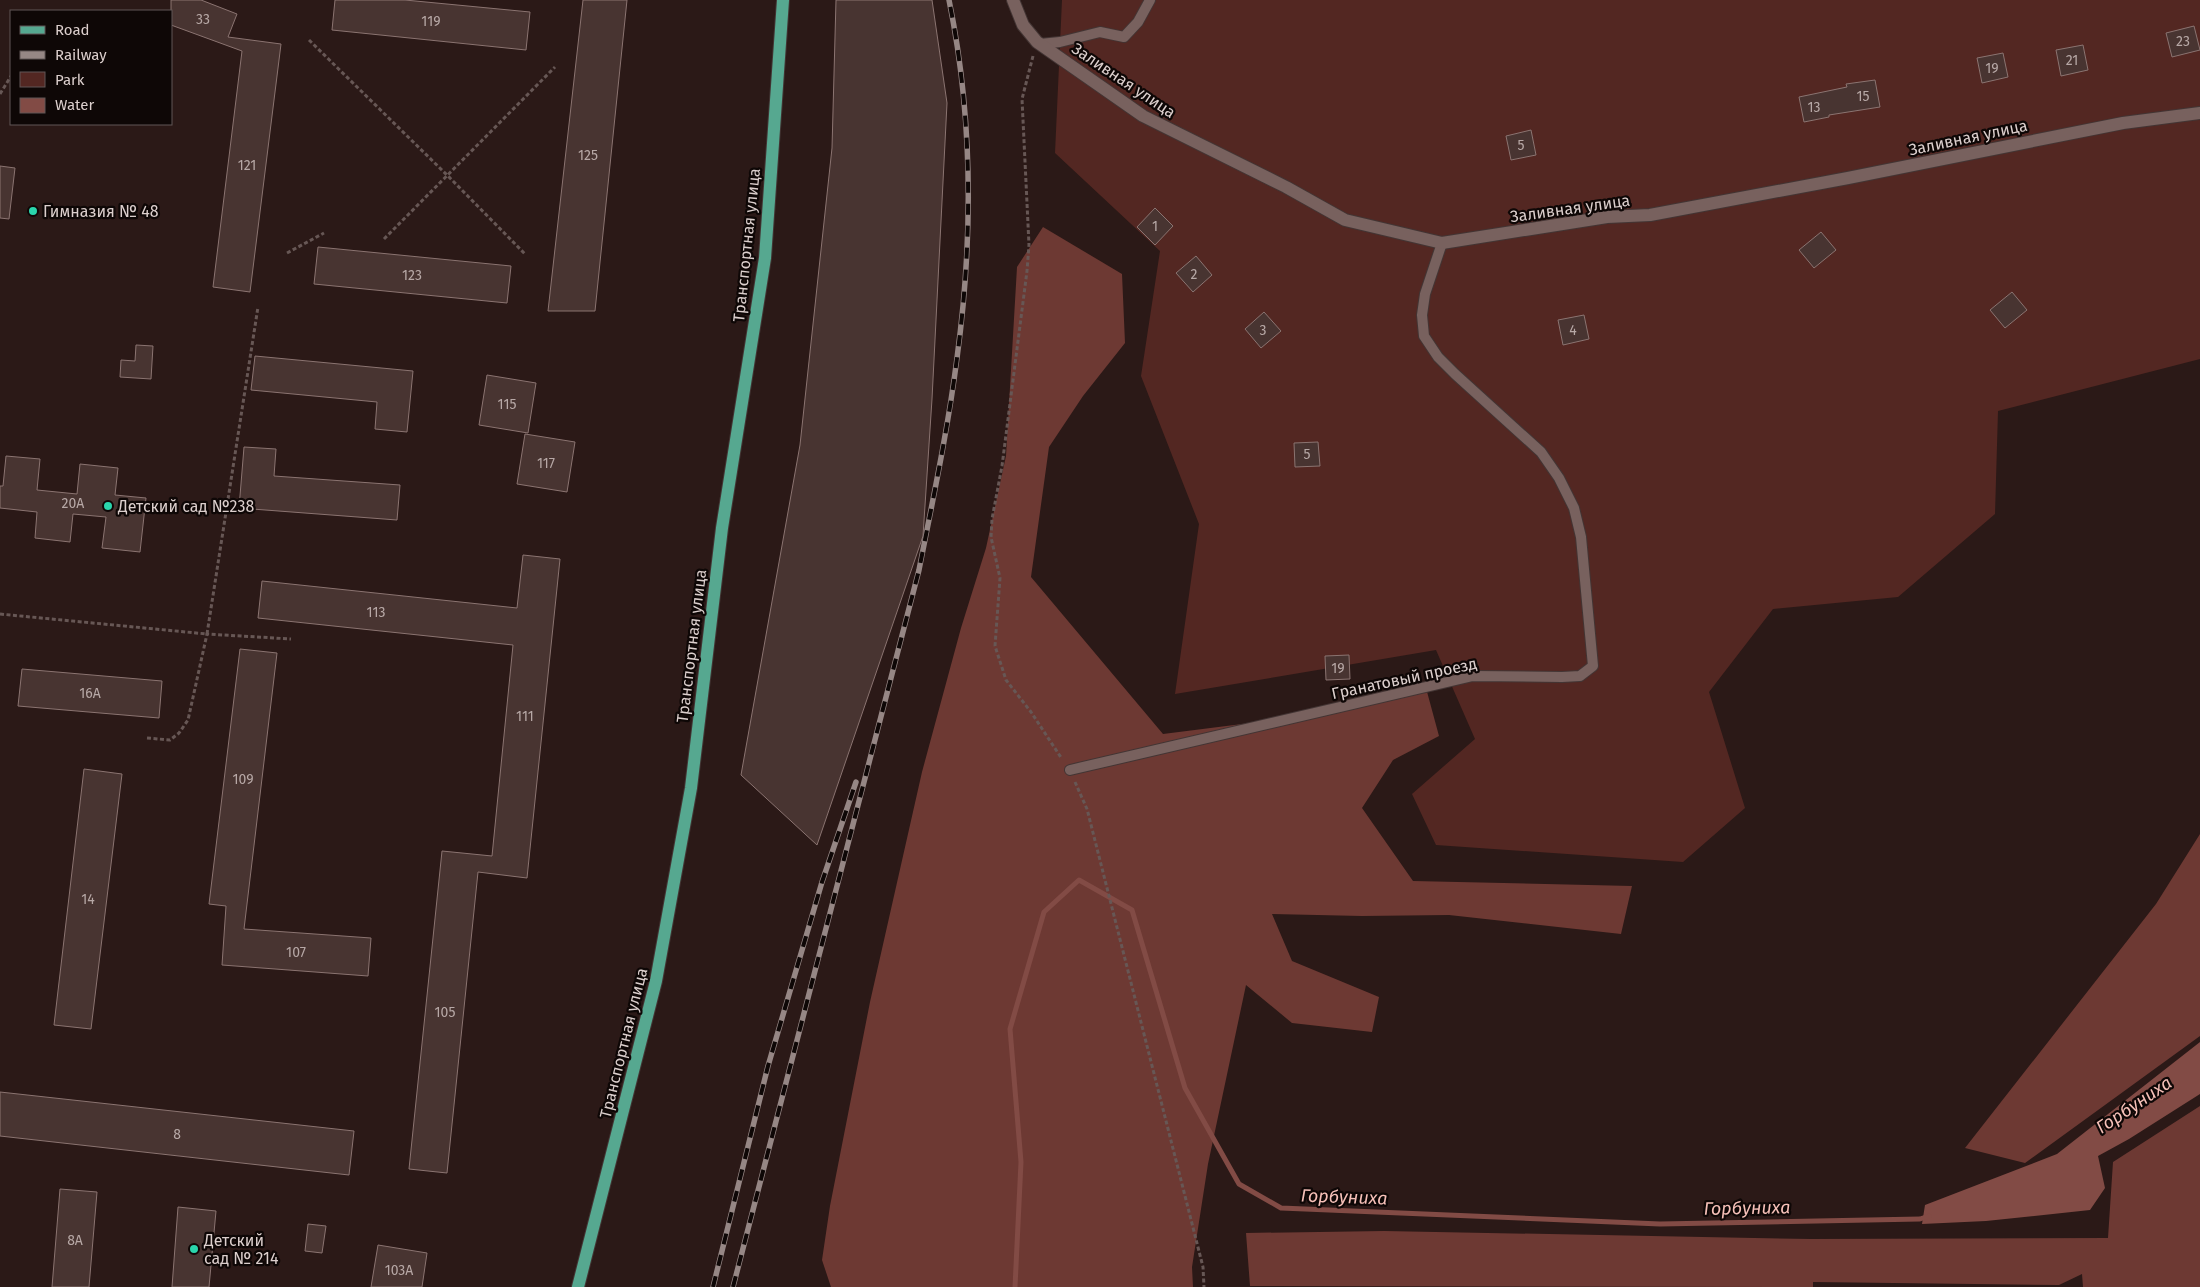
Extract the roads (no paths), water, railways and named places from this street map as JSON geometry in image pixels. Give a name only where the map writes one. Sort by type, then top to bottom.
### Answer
[{"type":"main road","name":"Транспортная улица","points":[[578,1287],[656,981],[691,788],[722,528],[765,258],[783,0]]},
{"type":"street","name":"Заливная улица","points":[[1013,0],[1024,25],[1039,43],[1143,116],[1286,187],[1346,220],[1442,244],[1607,217],[1650,215],[2123,123],[2200,112]]},
{"type":"lane","points":[[1039,43],[1060,42],[1100,32],[1124,37],[1138,22],[1150,0]]},
{"type":"lane","name":"Гранатовый проезд","points":[[1070,770],[1472,676],[1580,676],[1594,666],[1581,537],[1571,501],[1559,478],[1541,452],[1455,374],[1438,357],[1424,336],[1422,315],[1425,294],[1442,244]]},
{"type":"water","points":[[2200,1042],[2200,1094],[2129,1139],[2098,1156],[2105,1188],[2090,1210],[1986,1221],[1922,1224],[1925,1205],[2057,1154]]},
{"type":"waterway","name":"Горбуниха","points":[[1015,1287],[1021,1162],[1010,1029],[1044,912],[1079,880],[1132,910],[1185,1088],[1239,1184],[1281,1208],[1660,1224],[1920,1219],[1929,1216]]},
{"type":"railway","points":[[733,1287],[919,570],[949,411],[962,314],[968,224],[968,179],[963,89],[949,0]]},
{"type":"railway","points":[[713,1287],[768,1066],[822,882],[856,782]]},
{"type":"place","name":"Гимназия № 48","points":[[33,211]]},
{"type":"place","name":"Детский сад №238","points":[[108,506]]},
{"type":"place","name":"Детский сад № 214","points":[[194,1249]]}]
